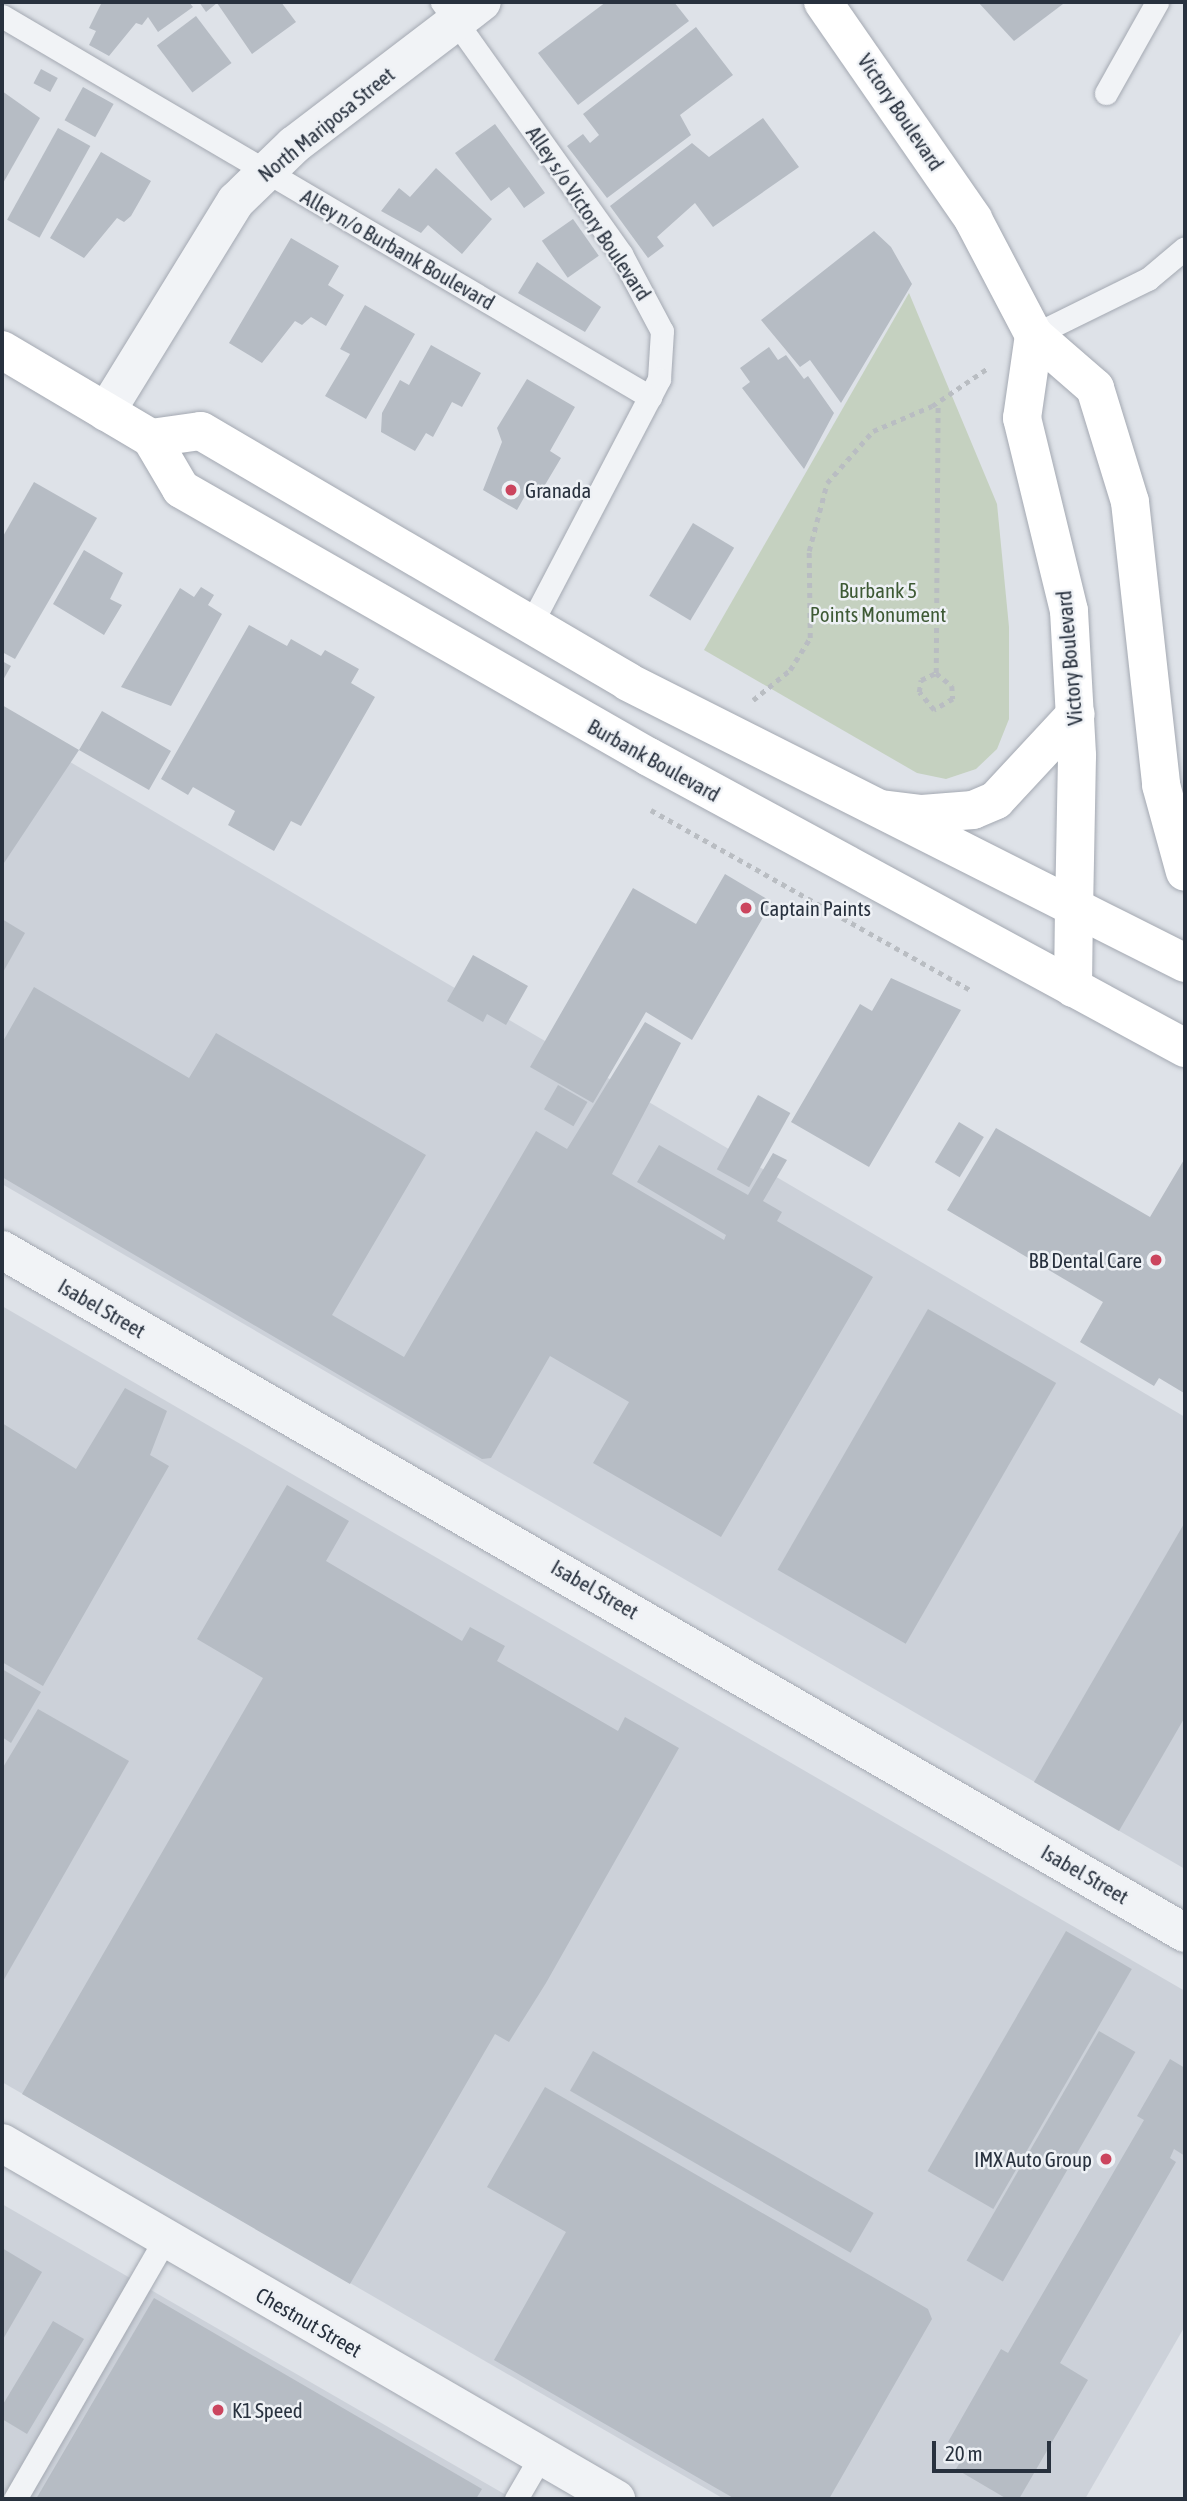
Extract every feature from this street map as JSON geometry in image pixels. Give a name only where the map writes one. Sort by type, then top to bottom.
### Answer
[{"type":"main road","name":"Victory Boulevard","points":[[823,2],[973,219],[1034,335],[1095,388],[1113,439],[1130,502],[1161,785],[1185,872]]},
{"type":"main road","name":"Victory Boulevard","points":[[1034,335],[1021,418],[1069,611],[1076,713],[1073,988]]},
{"type":"main road","name":"Burbank Boulevard","points":[[2,350],[151,438],[181,489],[625,744],[1185,1048]]},
{"type":"main road","points":[[151,438],[201,431],[530,626],[720,729],[1185,963]]},
{"type":"main road","points":[[879,809],[922,814],[973,810],[996,800],[1076,713]]},
{"type":"street","name":"North Mariposa Street","points":[[106,412],[212,231],[264,170],[460,8]]},
{"type":"street","name":"Isabel Street","points":[[2,1250],[1185,1933]]},
{"type":"street","name":"Chestnut Street","points":[[2,2143],[616,2499]]},
{"type":"lane","points":[[1105,93],[1157,2]]},
{"type":"lane","name":"Alley s/o Victory Boulevard","points":[[460,8],[651,305],[665,357],[650,397],[530,626]]},
{"type":"lane","name":"Alley n/o Burbank Boulevard","points":[[2,16],[650,397]]},
{"type":"lane","points":[[1034,335],[1148,279],[1185,248]]},
{"type":"lane","points":[[15,2499],[165,2239]]},
{"type":"lane","points":[[516,2499],[541,2456]]},
{"type":"path","points":[[720,729],[790,670],[810,638],[808,551],[827,483],[873,431],[938,402],[1034,335]]},
{"type":"path","points":[[936,673],[938,402]]},
{"type":"path","points":[[936,673],[953,686],[953,699],[934,710],[919,692],[921,680],[936,673]]},
{"type":"path","points":[[651,810],[970,990]]},
{"type":"shaded area","points":[[2,722],[1185,1417],[1185,1869],[2,1184]]},
{"type":"shaded area","points":[[2,1306],[1185,1991],[1185,2326],[1085,2499],[724,2499],[2,2082]]},
{"type":"shaded area","name":"K1 Speed","points":[[2,2204],[513,2499],[2,2499]]},
{"type":"green space","name":"Burbank 5 Points Monument","points":[[909,293],[997,504],[1009,627],[1009,719],[997,749],[976,769],[946,779],[917,773],[704,650]]},
{"type":"building","points":[[102,2],[189,2],[193,7],[158,32],[148,17],[142,25],[136,23],[109,56],[89,45],[96,31],[89,28]]},
{"type":"building","points":[[199,2],[281,2],[296,22],[252,54],[217,3],[206,12]]},
{"type":"building","points":[[606,2],[674,2],[689,21],[578,105],[538,53]]},
{"type":"building","points":[[978,2],[1062,2],[1063,4],[1014,41]]},
{"type":"building","points":[[196,16],[232,63],[192,93],[157,45]]},
{"type":"building","points":[[696,27],[733,75],[680,115],[691,135],[607,198],[567,146],[583,134],[590,143],[599,135],[583,114]]},
{"type":"building","points":[[41,69],[58,78],[50,92],[33,83]]},
{"type":"building","points":[[83,87],[114,104],[95,137],[65,120]]},
{"type":"building","points":[[2,91],[40,118],[2,185]]},
{"type":"building","points":[[763,118],[799,167],[713,227],[695,203],[657,237],[664,246],[648,258],[610,206],[692,143],[709,157]]},
{"type":"building","points":[[495,124],[545,193],[524,208],[509,187],[491,201],[455,153]]},
{"type":"building","points":[[58,128],[90,146],[39,238],[7,220]]},
{"type":"building","points":[[101,152],[151,181],[131,216],[124,222],[117,218],[84,258],[50,238]]},
{"type":"building","points":[[436,168],[492,219],[462,254],[428,225],[421,233],[381,211],[399,188],[410,197]]},
{"type":"building","points":[[573,219],[599,256],[568,278],[542,241]]},
{"type":"building","points":[[874,231],[891,247],[912,284],[841,403],[810,360],[800,367],[761,320]]},
{"type":"building","points":[[291,238],[339,266],[328,285],[344,295],[326,326],[311,317],[302,325],[295,321],[262,363],[229,343]]},
{"type":"building","points":[[537,262],[601,307],[585,332],[518,293]]},
{"type":"building","points":[[365,305],[415,334],[366,419],[325,396],[350,354],[340,349]]},
{"type":"building","points":[[431,345],[481,373],[462,407],[452,402],[433,437],[426,433],[415,451],[381,432],[382,413],[400,380],[409,385]]},
{"type":"building","points":[[769,347],[778,360],[786,355],[804,379],[808,376],[834,413],[804,469],[742,388],[750,382],[740,368]]},
{"type":"building","points":[[527,379],[575,407],[550,451],[561,458],[536,500],[526,494],[517,510],[483,490],[502,442],[497,428]]},
{"type":"building","points":[[34,482],[97,518],[15,659],[2,652],[2,538]]},
{"type":"building","points":[[693,523],[734,548],[690,621],[649,596]]},
{"type":"building","points":[[84,550],[123,573],[110,599],[122,605],[104,635],[53,604]]},
{"type":"building","points":[[201,587],[214,595],[208,605],[222,614],[171,706],[121,687],[180,588],[194,597]]},
{"type":"building","points":[[249,625],[287,646],[291,639],[321,656],[325,650],[359,669],[351,683],[375,697],[301,826],[291,821],[274,851],[228,825],[235,811],[193,787],[188,795],[161,779]]},
{"type":"building","points":[[2,661],[11,666],[2,682]]},
{"type":"building","points":[[2,705],[79,750],[2,866]]},
{"type":"building","points":[[102,711],[171,751],[149,790],[79,750]]},
{"type":"building","points":[[725,874],[772,902],[692,1040],[646,1012],[593,1103],[530,1067],[633,888],[696,924]]},
{"type":"building","points":[[2,919],[25,933],[2,974]]},
{"type":"building","points":[[473,955],[528,986],[506,1025],[487,1014],[483,1022],[447,1001]]},
{"type":"building","points":[[891,978],[961,1010],[869,1167],[791,1122],[860,1004],[872,1011]]},
{"type":"building","points":[[34,987],[189,1078],[216,1033],[426,1155],[332,1315],[404,1357],[536,1131],[567,1149],[645,1022],[681,1043],[612,1174],[724,1240],[726,1235],[637,1182],[659,1145],[748,1195],[773,1153],[787,1160],[763,1201],[782,1212],[777,1221],[873,1277],[721,1537],[593,1463],[629,1402],[550,1356],[491,1458],[482,1459],[2,1177],[2,1043]]},
{"type":"building","points":[[558,1085],[587,1102],[573,1126],[544,1109]]},
{"type":"building","points":[[758,1095],[790,1113],[749,1187],[717,1169]]},
{"type":"building","points":[[959,1122],[984,1137],[960,1177],[935,1162]]},
{"type":"building","points":[[996,1128],[1150,1217],[1185,1158],[1185,1401],[1184,1393],[1159,1378],[1154,1386],[1080,1342],[1103,1302],[947,1210]]},
{"type":"building","points":[[928,1309],[1056,1383],[906,1644],[778,1570]]},
{"type":"building","points":[[125,1388],[167,1411],[150,1455],[169,1466],[43,1686],[2,1662],[2,1423],[76,1469]]},
{"type":"building","points":[[287,1485],[349,1521],[326,1561],[462,1641],[470,1627],[505,1646],[497,1661],[618,1731],[625,1717],[679,1748],[546,1983],[509,2042],[495,2034],[350,2284],[22,2094],[263,1678],[197,1639]]},
{"type":"building","points":[[1185,1522],[1185,1717],[1119,1831],[1034,1782]]},
{"type":"building","points":[[2,1669],[41,1692],[11,1743],[2,1737]]},
{"type":"building","points":[[38,1709],[129,1761],[2,1983],[2,1769]]},
{"type":"building","points":[[1066,1931],[1132,1969],[993,2209],[928,2171]]},
{"type":"building","points":[[1099,2031],[1135,2052],[1003,2281],[967,2260]]},
{"type":"building","points":[[593,2051],[874,2213],[851,2253],[570,2091]]},
{"type":"building","points":[[1170,2059],[1185,2068],[1185,2156],[1174,2149],[1170,2158],[1176,2162],[1060,2363],[1088,2380],[1019,2499],[1007,2499],[956,2469],[966,2452],[948,2442],[1001,2349],[1008,2353],[1144,2120],[1137,2116]]},
{"type":"building","points":[[545,2087],[928,2309],[932,2319],[829,2499],[735,2499],[494,2360],[566,2232],[487,2187]]},
{"type":"building","points":[[2,2248],[42,2272],[2,2341]]},
{"type":"building","name":"K1 Speed","points":[[154,2298],[482,2489],[476,2499],[36,2499]]},
{"type":"building","points":[[53,2321],[84,2339],[27,2434],[2,2419],[2,2406]]},
{"type":"place","name":"Granada","points":[[511,490]]},
{"type":"place","name":"Captain Paints","points":[[746,908]]},
{"type":"place","name":"BB Dental Care","points":[[1156,1260]]},
{"type":"place","name":"IMX Auto Group","points":[[1106,2159]]},
{"type":"place","name":"K1 Speed","points":[[218,2410]]}]
